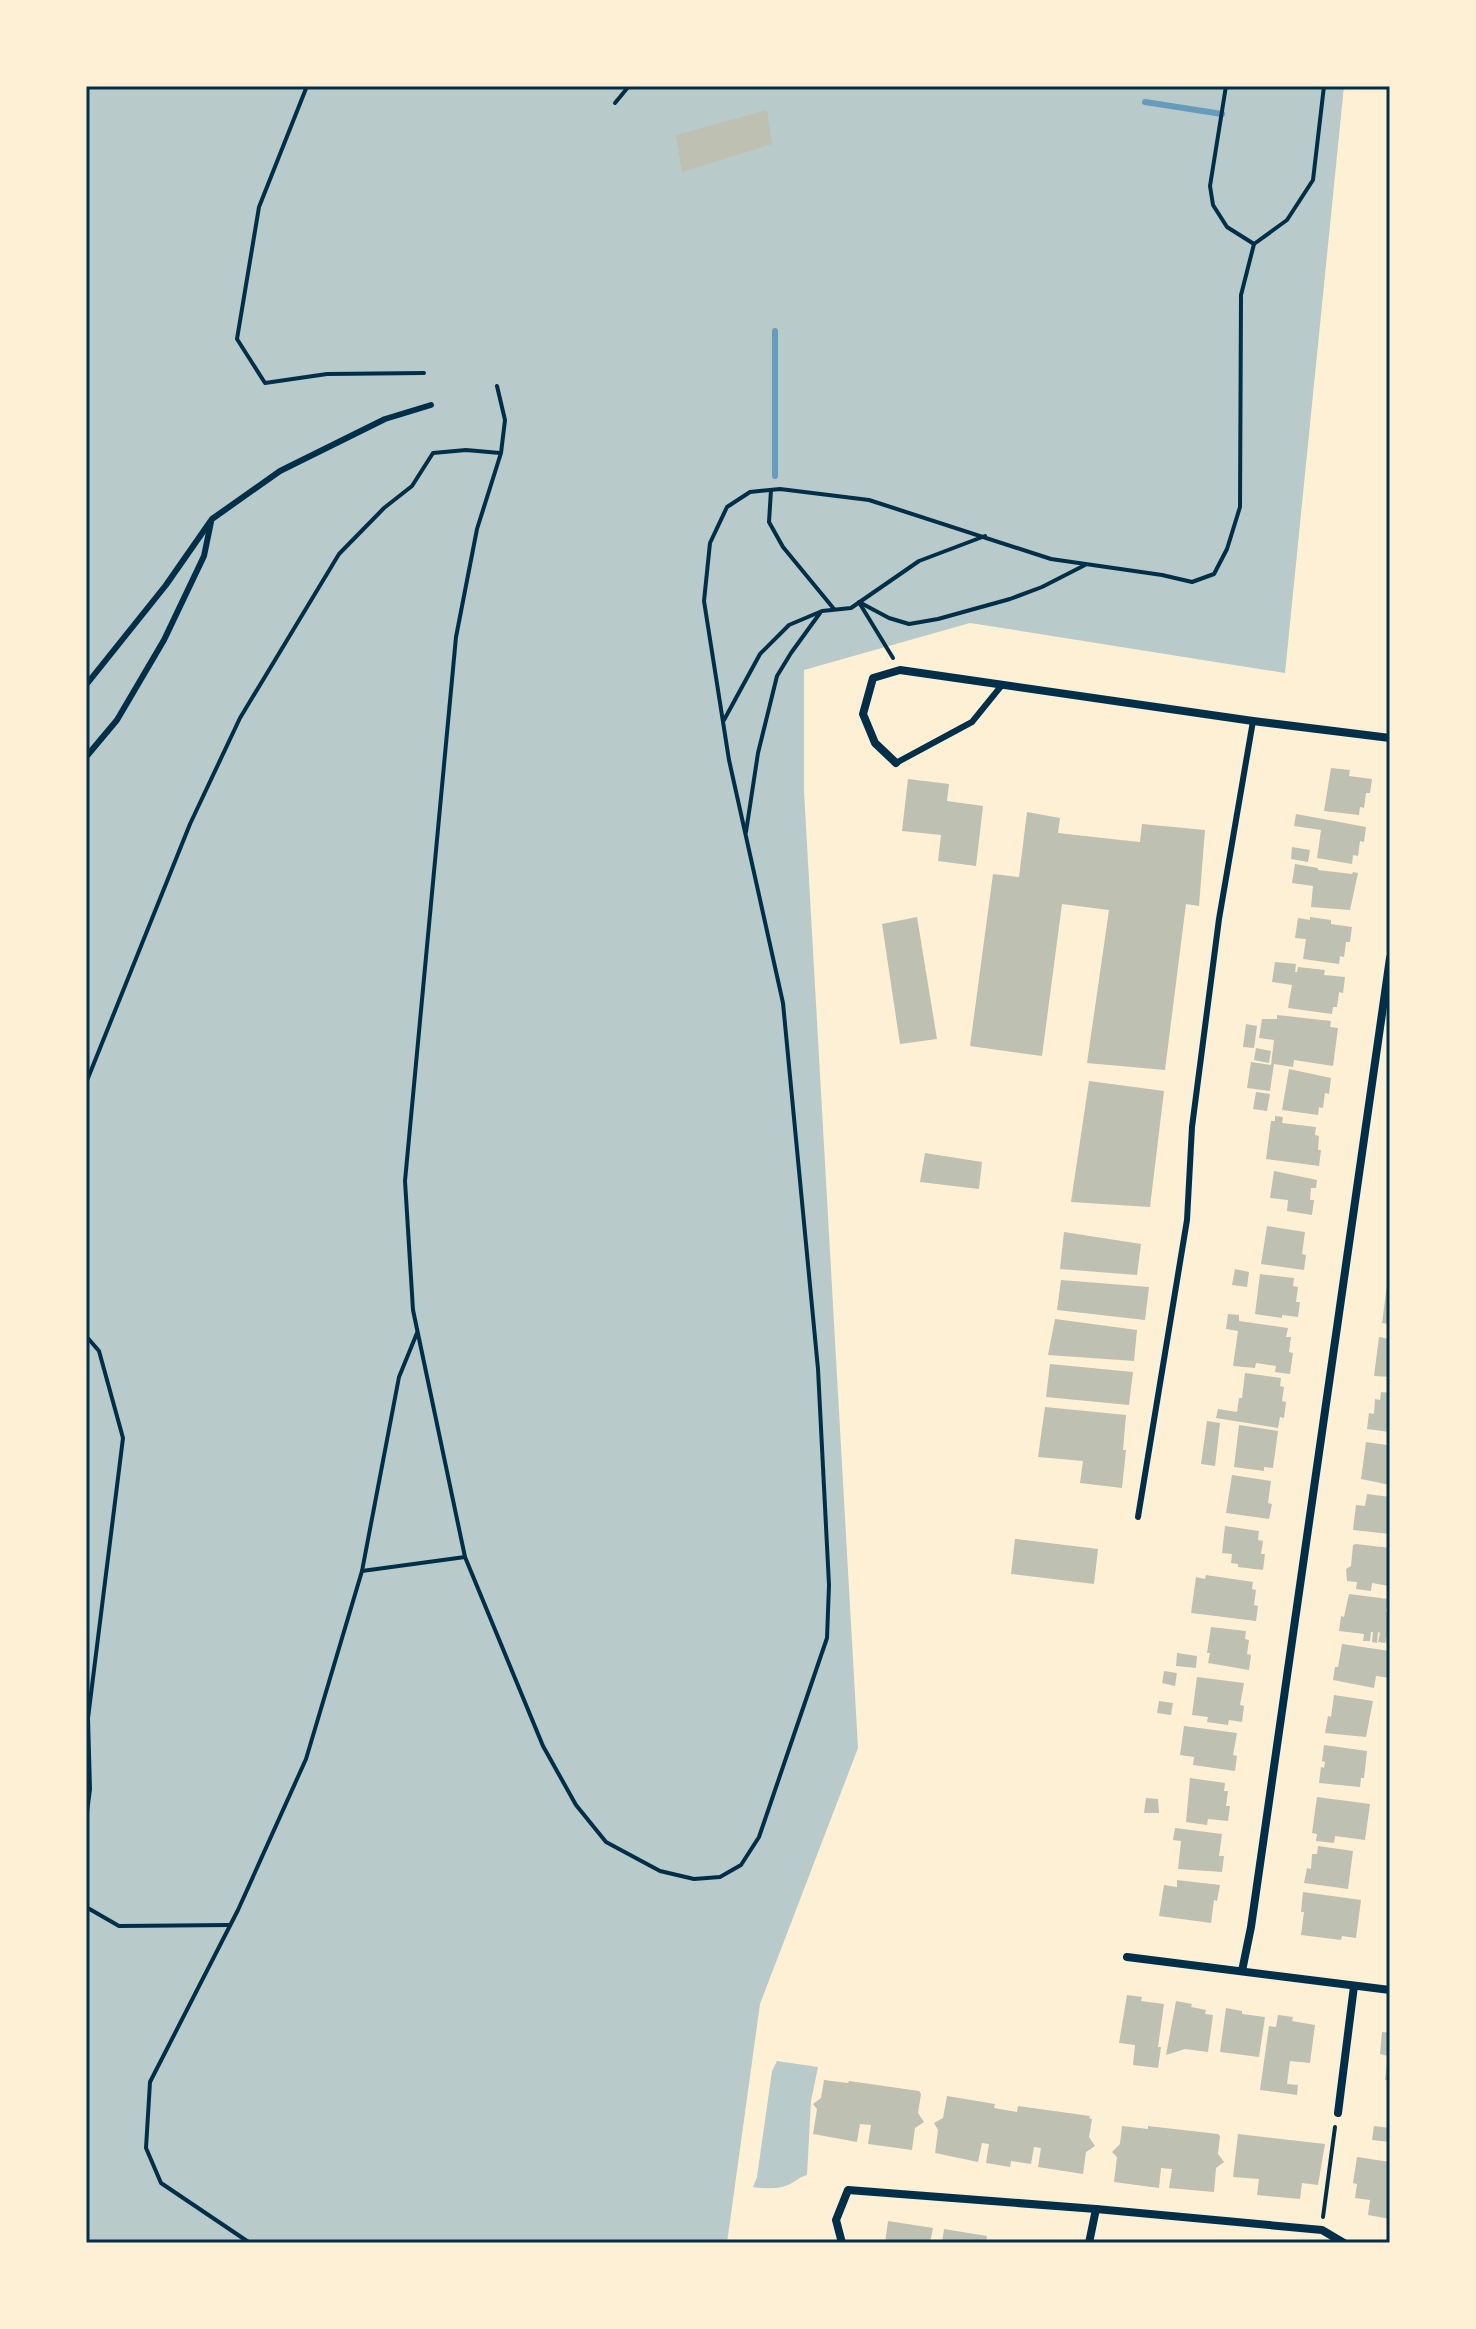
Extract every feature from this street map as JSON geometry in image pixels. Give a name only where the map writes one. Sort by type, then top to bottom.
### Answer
[{"type":"street","points":[[896,763],[875,743],[863,714],[873,678],[900,670],[1390,738]]},
{"type":"street","points":[[1242,1971],[1251,1927],[1390,958]]},
{"type":"street","points":[[1127,1957],[1390,1990]]},
{"type":"street","points":[[1338,2113],[1354,1986]]},
{"type":"street","points":[[842,2243],[836,2220],[848,2190],[1322,2230],[1344,2243]]},
{"type":"street","points":[[1089,2243],[1096,2209]]},
{"type":"lane","points":[[86,685],[166,585],[212,519],[280,471],[385,419],[431,405]]},
{"type":"lane","points":[[86,757],[117,720],[164,640],[204,556],[212,519]]},
{"type":"lane","points":[[896,763],[972,722],[1002,685]]},
{"type":"lane","points":[[1138,1517],[1187,1220],[1192,1127],[1217,934],[1253,721]]},
{"type":"path","points":[[307,86],[259,207],[237,339],[265,383],[327,374],[424,373]]},
{"type":"path","points":[[615,103],[629,86]]},
{"type":"path","points":[[1226,86],[1210,186],[1213,205],[1227,227],[1254,244]]},
{"type":"path","points":[[497,386],[505,420],[501,453],[477,529],[455,652],[405,1181],[413,1310],[465,1557],[543,1746],[576,1805],[606,1842],[660,1871],[694,1879],[720,1877],[741,1865],[759,1837],[827,1638],[829,1585],[818,1369],[783,1003],[723,723],[704,601],[710,543],[727,507],[750,492],[780,489],[869,500],[1051,559],[1192,582],[1214,574],[1227,549],[1240,507],[1241,295],[1254,244],[1287,220],[1313,180],[1324,86]]},
{"type":"path","points":[[86,1083],[190,824],[240,718],[339,554],[384,508],[412,486],[433,453],[466,450],[501,453]]},
{"type":"path","points":[[771,490],[769,522],[783,547],[834,609]]},
{"type":"path","points":[[723,723],[760,654],[789,625],[822,611],[851,608],[919,561],[985,536]]},
{"type":"path","points":[[859,602],[889,618],[909,624],[938,619],[1042,587],[1088,564]]},
{"type":"path","points":[[859,602],[900,670]]},
{"type":"path","points":[[745,834],[758,753],[777,676],[822,611]]},
{"type":"path","points":[[250,2243],[161,2183],[146,2148],[150,2082],[230,1925],[306,1759],[362,1571],[399,1377],[418,1331]]},
{"type":"path","points":[[86,1336],[99,1351],[123,1438],[88,1718],[90,1789],[86,1820]]},
{"type":"path","points":[[362,1571],[465,1557]]},
{"type":"path","points":[[86,1907],[119,1926],[230,1925]]},
{"type":"path","points":[[1322,2230],[1338,2113]]},
{"type":"shaded area","points":[[86,86],[1344,86],[1285,673],[970,623],[804,670],[804,791],[858,1748],[760,2004],[727,2243],[86,2243]]},
{"type":"shaded area","points":[[777,2061],[818,2067],[811,2101],[807,2175],[781,2187],[753,2187],[772,2071]]},
{"type":"building","points":[[767,110],[772,144],[682,172],[676,135]]},
{"type":"building","points":[[1331,768],[1350,770],[1349,776],[1372,779],[1370,793],[1366,793],[1364,808],[1360,807],[1359,815],[1324,811]]},
{"type":"building","points":[[908,779],[949,784],[947,801],[983,806],[976,866],[938,861],[941,835],[902,831]]},
{"type":"building","points":[[1027,812],[1060,818],[1058,833],[1130,841],[1140,842],[1142,824],[1205,830],[1199,906],[1186,904],[1165,1070],[1087,1063],[1109,910],[1062,904],[1042,1056],[970,1046],[993,874],[1019,877]]},
{"type":"building","points":[[1296,814],[1366,827],[1364,842],[1360,841],[1358,856],[1353,855],[1352,864],[1317,858],[1321,830],[1294,826]]},
{"type":"building","points":[[1292,847],[1310,850],[1308,862],[1291,859]]},
{"type":"building","points":[[1295,864],[1318,870],[1358,873],[1350,910],[1311,907],[1313,886],[1292,883]]},
{"type":"building","points":[[917,917],[937,1039],[900,1044],[882,924]]},
{"type":"building","points":[[1310,917],[1352,927],[1350,942],[1346,942],[1344,957],[1340,956],[1339,964],[1303,959],[1306,939],[1295,938],[1298,918],[1310,920]]},
{"type":"building","points":[[1275,962],[1296,964],[1295,972],[1298,967],[1325,970],[1324,975],[1345,977],[1343,993],[1339,992],[1337,1007],[1333,1007],[1332,1014],[1288,1008],[1292,985],[1272,982]]},
{"type":"building","points":[[1277,1015],[1331,1021],[1330,1027],[1338,1028],[1333,1066],[1294,1060],[1293,1067],[1274,1064],[1270,1091],[1247,1088],[1251,1062],[1271,1065],[1274,1040],[1259,1038],[1262,1019],[1277,1019]]},
{"type":"building","points":[[1246,1024],[1257,1026],[1254,1048],[1243,1047]]},
{"type":"building","points":[[1256,1048],[1271,1051],[1269,1063],[1254,1060]]},
{"type":"building","points":[[1289,1069],[1331,1078],[1329,1094],[1325,1093],[1323,1108],[1319,1107],[1318,1115],[1282,1110]]},
{"type":"building","points":[[1089,1081],[1164,1091],[1150,1207],[1071,1202]]},
{"type":"building","points":[[1256,1092],[1270,1094],[1267,1111],[1253,1109]]},
{"type":"building","points":[[1275,1116],[1283,1117],[1282,1123],[1316,1127],[1318,1150],[1321,1150],[1319,1166],[1266,1159],[1271,1121],[1275,1121]]},
{"type":"building","points":[[925,1153],[982,1162],[979,1189],[920,1182]]},
{"type":"building","points":[[1274,1171],[1317,1180],[1316,1188],[1311,1188],[1310,1200],[1314,1200],[1312,1215],[1287,1211],[1288,1200],[1270,1198]]},
{"type":"building","points":[[1267,1226],[1305,1232],[1302,1254],[1306,1255],[1304,1270],[1261,1264]]},
{"type":"building","points":[[1064,1232],[1141,1244],[1137,1275],[1060,1269]]},
{"type":"building","points":[[1235,1269],[1249,1272],[1247,1287],[1232,1285]]},
{"type":"building","points":[[1260,1274],[1294,1278],[1293,1286],[1298,1287],[1296,1302],[1300,1302],[1298,1317],[1255,1314]]},
{"type":"building","points":[[1061,1280],[1149,1287],[1145,1320],[1057,1310]]},
{"type":"building","points":[[1387,1285],[1390,1286],[1390,1324],[1382,1323]]},
{"type":"building","points":[[1228,1314],[1239,1315],[1239,1321],[1288,1328],[1286,1337],[1291,1337],[1289,1352],[1293,1353],[1290,1374],[1275,1372],[1276,1366],[1256,1363],[1255,1368],[1233,1366],[1238,1331],[1226,1329]]},
{"type":"building","points":[[1055,1319],[1137,1330],[1134,1361],[1048,1355]]},
{"type":"building","points":[[1379,1337],[1390,1339],[1390,1377],[1374,1376]]},
{"type":"building","points":[[1050,1364],[1133,1372],[1129,1405],[1046,1397]]},
{"type":"building","points":[[1245,1373],[1281,1378],[1280,1386],[1284,1387],[1282,1401],[1286,1402],[1284,1418],[1280,1417],[1278,1428],[1216,1418],[1218,1409],[1237,1412]]},
{"type":"building","points":[[1381,1392],[1390,1393],[1390,1432],[1367,1429],[1369,1413],[1374,1414],[1375,1399],[1380,1400]]},
{"type":"building","points":[[1045,1407],[1126,1415],[1122,1488],[1080,1483],[1083,1461],[1038,1457]]},
{"type":"building","points":[[1207,1421],[1220,1423],[1215,1466],[1201,1464]]},
{"type":"building","points":[[1239,1425],[1278,1431],[1273,1468],[1264,1467],[1264,1471],[1234,1467]]},
{"type":"building","points":[[1387,1438],[1390,1438],[1390,1485],[1361,1479],[1366,1442],[1387,1445]]},
{"type":"building","points":[[1232,1475],[1271,1481],[1269,1519],[1226,1513]]},
{"type":"building","points":[[1367,1494],[1390,1497],[1390,1534],[1353,1530],[1356,1505],[1365,1506]]},
{"type":"building","points":[[1225,1526],[1259,1531],[1258,1540],[1263,1541],[1261,1554],[1265,1554],[1263,1570],[1238,1567],[1238,1564],[1231,1563],[1232,1554],[1222,1553]]},
{"type":"building","points":[[1015,1539],[1098,1549],[1094,1584],[1011,1574]]},
{"type":"building","points":[[1353,1545],[1390,1548],[1389,1586],[1372,1583],[1371,1591],[1356,1589],[1357,1582],[1347,1581],[1346,1569],[1351,1566]]},
{"type":"building","points":[[1206,1575],[1253,1582],[1252,1589],[1256,1590],[1254,1605],[1258,1606],[1256,1621],[1191,1613],[1196,1577],[1205,1579]]},
{"type":"building","points":[[1349,1594],[1388,1599],[1386,1612],[1390,1612],[1390,1644],[1386,1643],[1388,1634],[1385,1643],[1378,1642],[1378,1632],[1377,1643],[1372,1642],[1373,1632],[1370,1641],[1363,1641],[1364,1634],[1339,1631]]},
{"type":"building","points":[[1211,1627],[1246,1631],[1245,1639],[1249,1640],[1247,1654],[1251,1655],[1249,1670],[1208,1663]]},
{"type":"building","points":[[1342,1644],[1390,1651],[1390,1678],[1376,1676],[1374,1688],[1333,1680]]},
{"type":"building","points":[[1177,1653],[1197,1656],[1196,1668],[1176,1666]]},
{"type":"building","points":[[1164,1671],[1177,1673],[1175,1686],[1162,1683]]},
{"type":"building","points":[[1197,1677],[1244,1683],[1240,1705],[1244,1706],[1242,1722],[1229,1720],[1228,1725],[1207,1722],[1208,1717],[1192,1715]]},
{"type":"building","points":[[1334,1695],[1373,1701],[1366,1737],[1325,1733]]},
{"type":"building","points":[[1159,1701],[1173,1703],[1171,1715],[1157,1713]]},
{"type":"building","points":[[1184,1726],[1237,1733],[1233,1755],[1237,1756],[1235,1771],[1193,1765],[1194,1757],[1180,1755]]},
{"type":"building","points":[[1324,1745],[1367,1751],[1360,1787],[1319,1783],[1321,1767],[1324,1768],[1325,1762],[1322,1761]]},
{"type":"building","points":[[1190,1778],[1225,1783],[1224,1791],[1228,1791],[1226,1806],[1230,1806],[1228,1821],[1208,1819],[1207,1825],[1186,1822]]},
{"type":"building","points":[[1317,1797],[1370,1804],[1365,1840],[1335,1836],[1334,1843],[1316,1841],[1317,1834],[1312,1833]]},
{"type":"building","points":[[1146,1798],[1158,1799],[1159,1813],[1144,1813]]},
{"type":"building","points":[[1175,1828],[1222,1834],[1219,1856],[1224,1856],[1222,1872],[1178,1869],[1181,1841],[1173,1840]]},
{"type":"building","points":[[1318,1846],[1353,1851],[1348,1889],[1304,1883],[1307,1868],[1311,1869],[1312,1854],[1317,1854]]},
{"type":"building","points":[[1177,1880],[1220,1885],[1211,1923],[1159,1916],[1164,1885],[1177,1887]]},
{"type":"building","points":[[1303,1892],[1361,1900],[1356,1938],[1342,1936],[1341,1940],[1301,1935]]},
{"type":"building","points":[[1127,1995],[1142,1997],[1141,2001],[1164,2004],[1158,2068],[1133,2065],[1135,2045],[1119,2043]]},
{"type":"building","points":[[1176,2001],[1192,2004],[1191,2007],[1213,2015],[1208,2052],[1185,2049],[1166,2055]]},
{"type":"building","points":[[1226,2008],[1265,2017],[1259,2057],[1220,2052]]},
{"type":"building","points":[[1278,2015],[1315,2025],[1310,2063],[1290,2061],[1287,2084],[1298,2085],[1297,2095],[1260,2090],[1269,2026],[1276,2027]]},
{"type":"building","points":[[1382,2032],[1390,2033],[1390,2081],[1385,2080],[1388,2056],[1380,2054]]},
{"type":"building","points":[[824,2080],[919,2091],[918,2113],[924,2122],[915,2128],[912,2150],[868,2144],[871,2125],[860,2124],[857,2142],[813,2134],[817,2109],[813,2104],[821,2098]]},
{"type":"building","points":[[947,2096],[995,2104],[994,2108],[1017,2112],[1018,2106],[1090,2116],[1089,2137],[1095,2146],[1086,2152],[1083,2174],[1038,2167],[1041,2148],[1034,2147],[1031,2164],[1011,2161],[1010,2167],[986,2163],[989,2144],[982,2143],[978,2162],[935,2153],[938,2130],[934,2123],[943,2118]]},
{"type":"building","points":[[1122,2126],[1218,2134],[1218,2154],[1224,2162],[1216,2168],[1214,2192],[1169,2188],[1172,2169],[1161,2168],[1159,2188],[1114,2182],[1117,2157],[1112,2152],[1120,2144]]},
{"type":"building","points":[[1374,2126],[1390,2128],[1390,2142],[1372,2140]]},
{"type":"building","points":[[1238,2134],[1325,2144],[1318,2185],[1302,2183],[1300,2199],[1257,2195],[1259,2179],[1233,2177]]},
{"type":"building","points":[[1357,2157],[1390,2162],[1390,2219],[1368,2215],[1370,2200],[1355,2198],[1357,2184],[1353,2183]]},
{"type":"building","points":[[888,2221],[933,2228],[930,2243],[885,2243]]},
{"type":"building","points":[[944,2229],[987,2236],[986,2243],[942,2243]]},
{"type":"waterway","points":[[1145,102],[1222,114]]},
{"type":"waterway","points":[[775,331],[775,476]]}]
